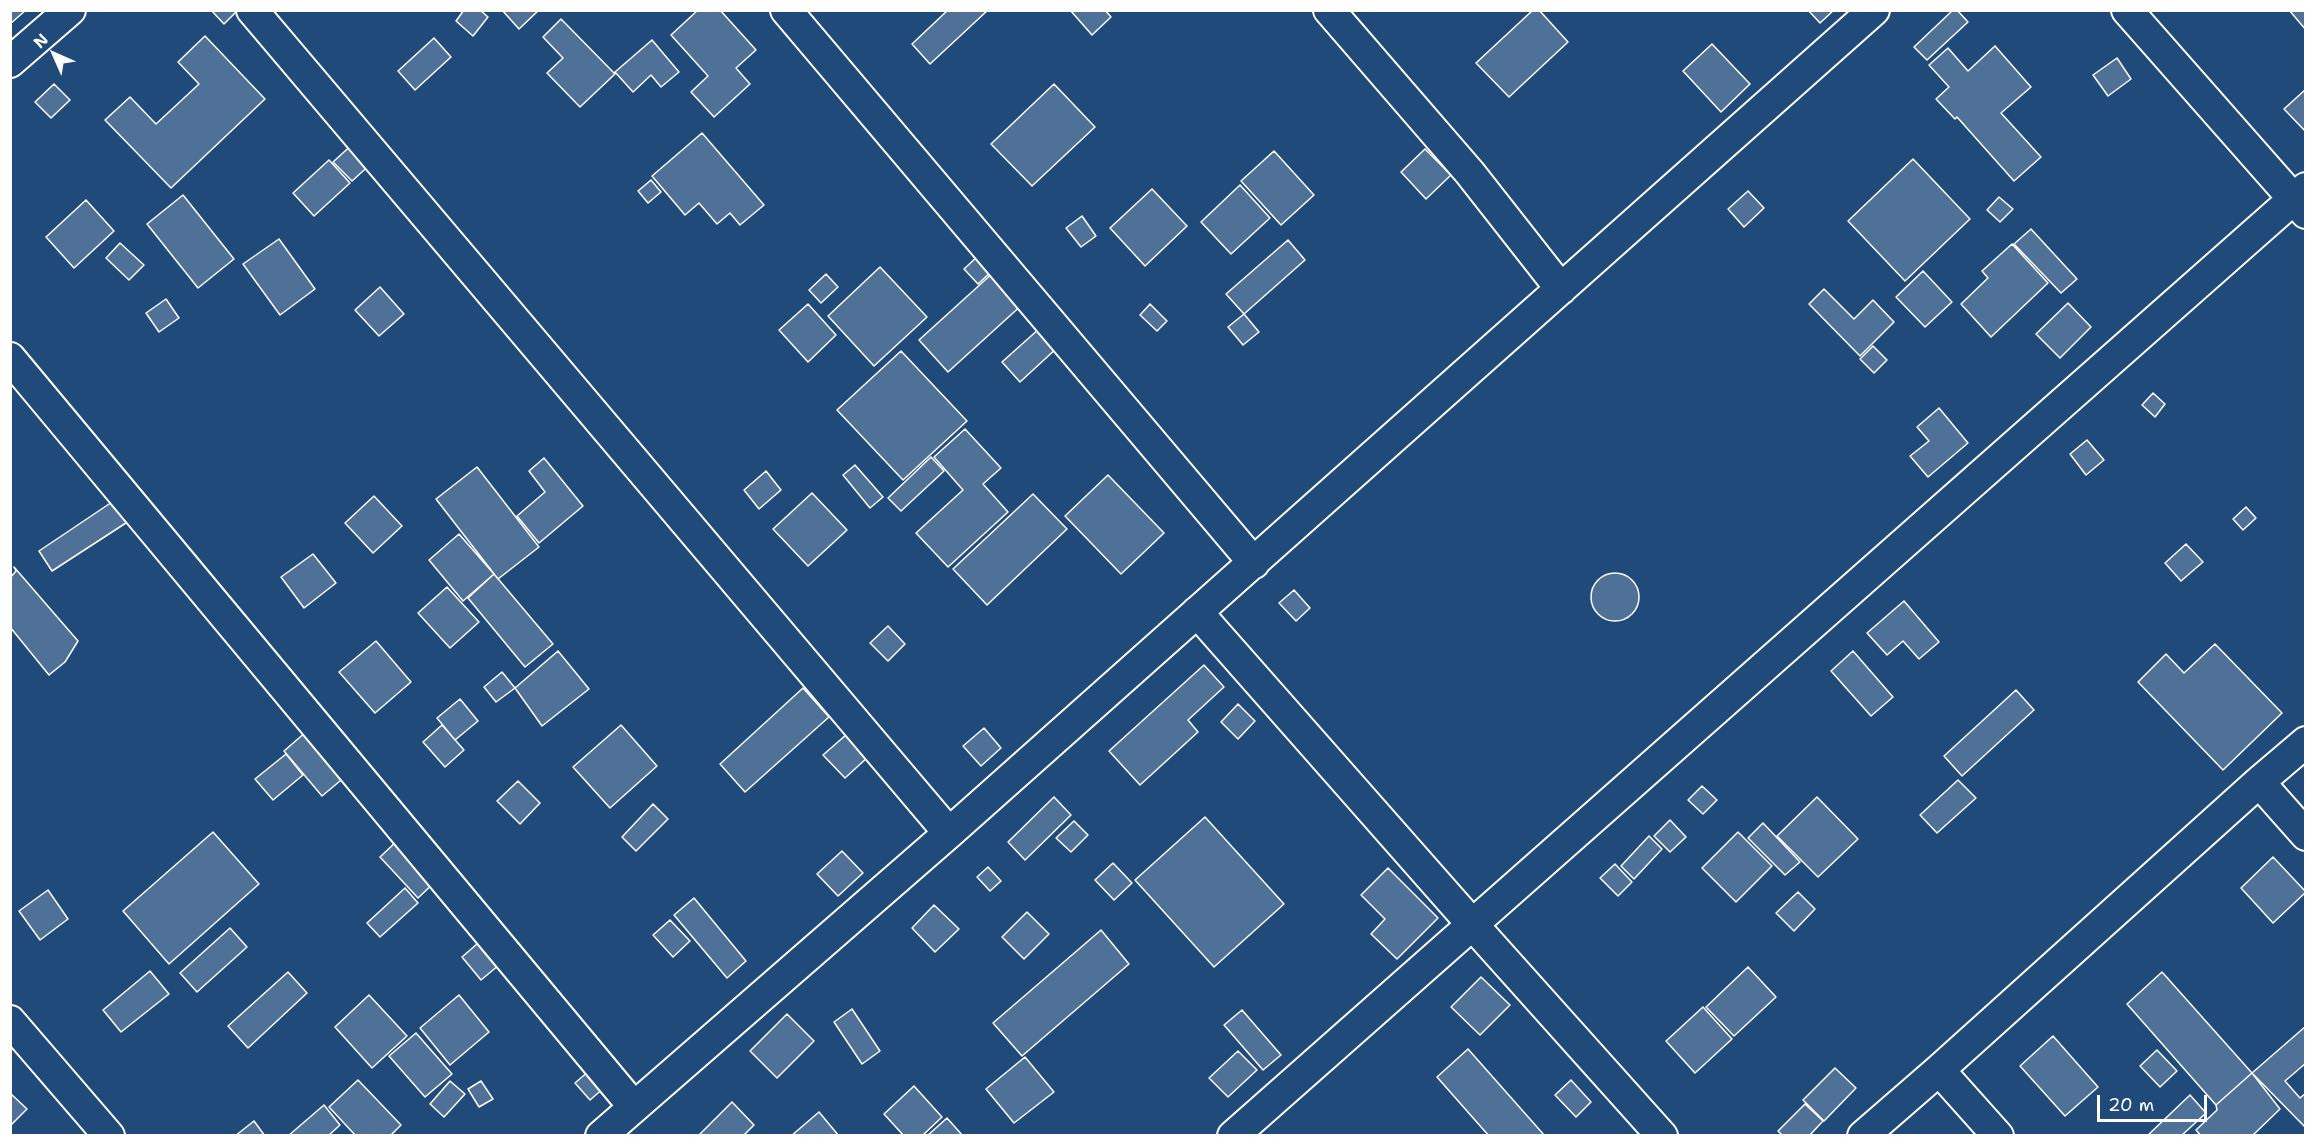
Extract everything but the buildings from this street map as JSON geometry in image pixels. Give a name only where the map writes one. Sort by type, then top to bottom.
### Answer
[{"type":"street","points":[[10,62],[70,10]]},
{"type":"street","points":[[252,10],[949,833]]},
{"type":"street","points":[[786,10],[1254,563]]},
{"type":"street","points":[[1329,10],[1470,173],[1561,289]]},
{"type":"street","points":[[601,1136],[949,833],[1874,10]]},
{"type":"street","points":[[1242,1132],[1472,924],[2301,200],[2127,10]]},
{"type":"street","points":[[10,358],[634,1107]]},
{"type":"street","points":[[1197,612],[1662,1136]]},
{"type":"street","points":[[1863,1136],[2306,742]]},
{"type":"street","points":[[2259,782],[2306,835]]},
{"type":"street","points":[[10,1021],[109,1136]]},
{"type":"street","points":[[1939,1070],[1998,1136]]}]
